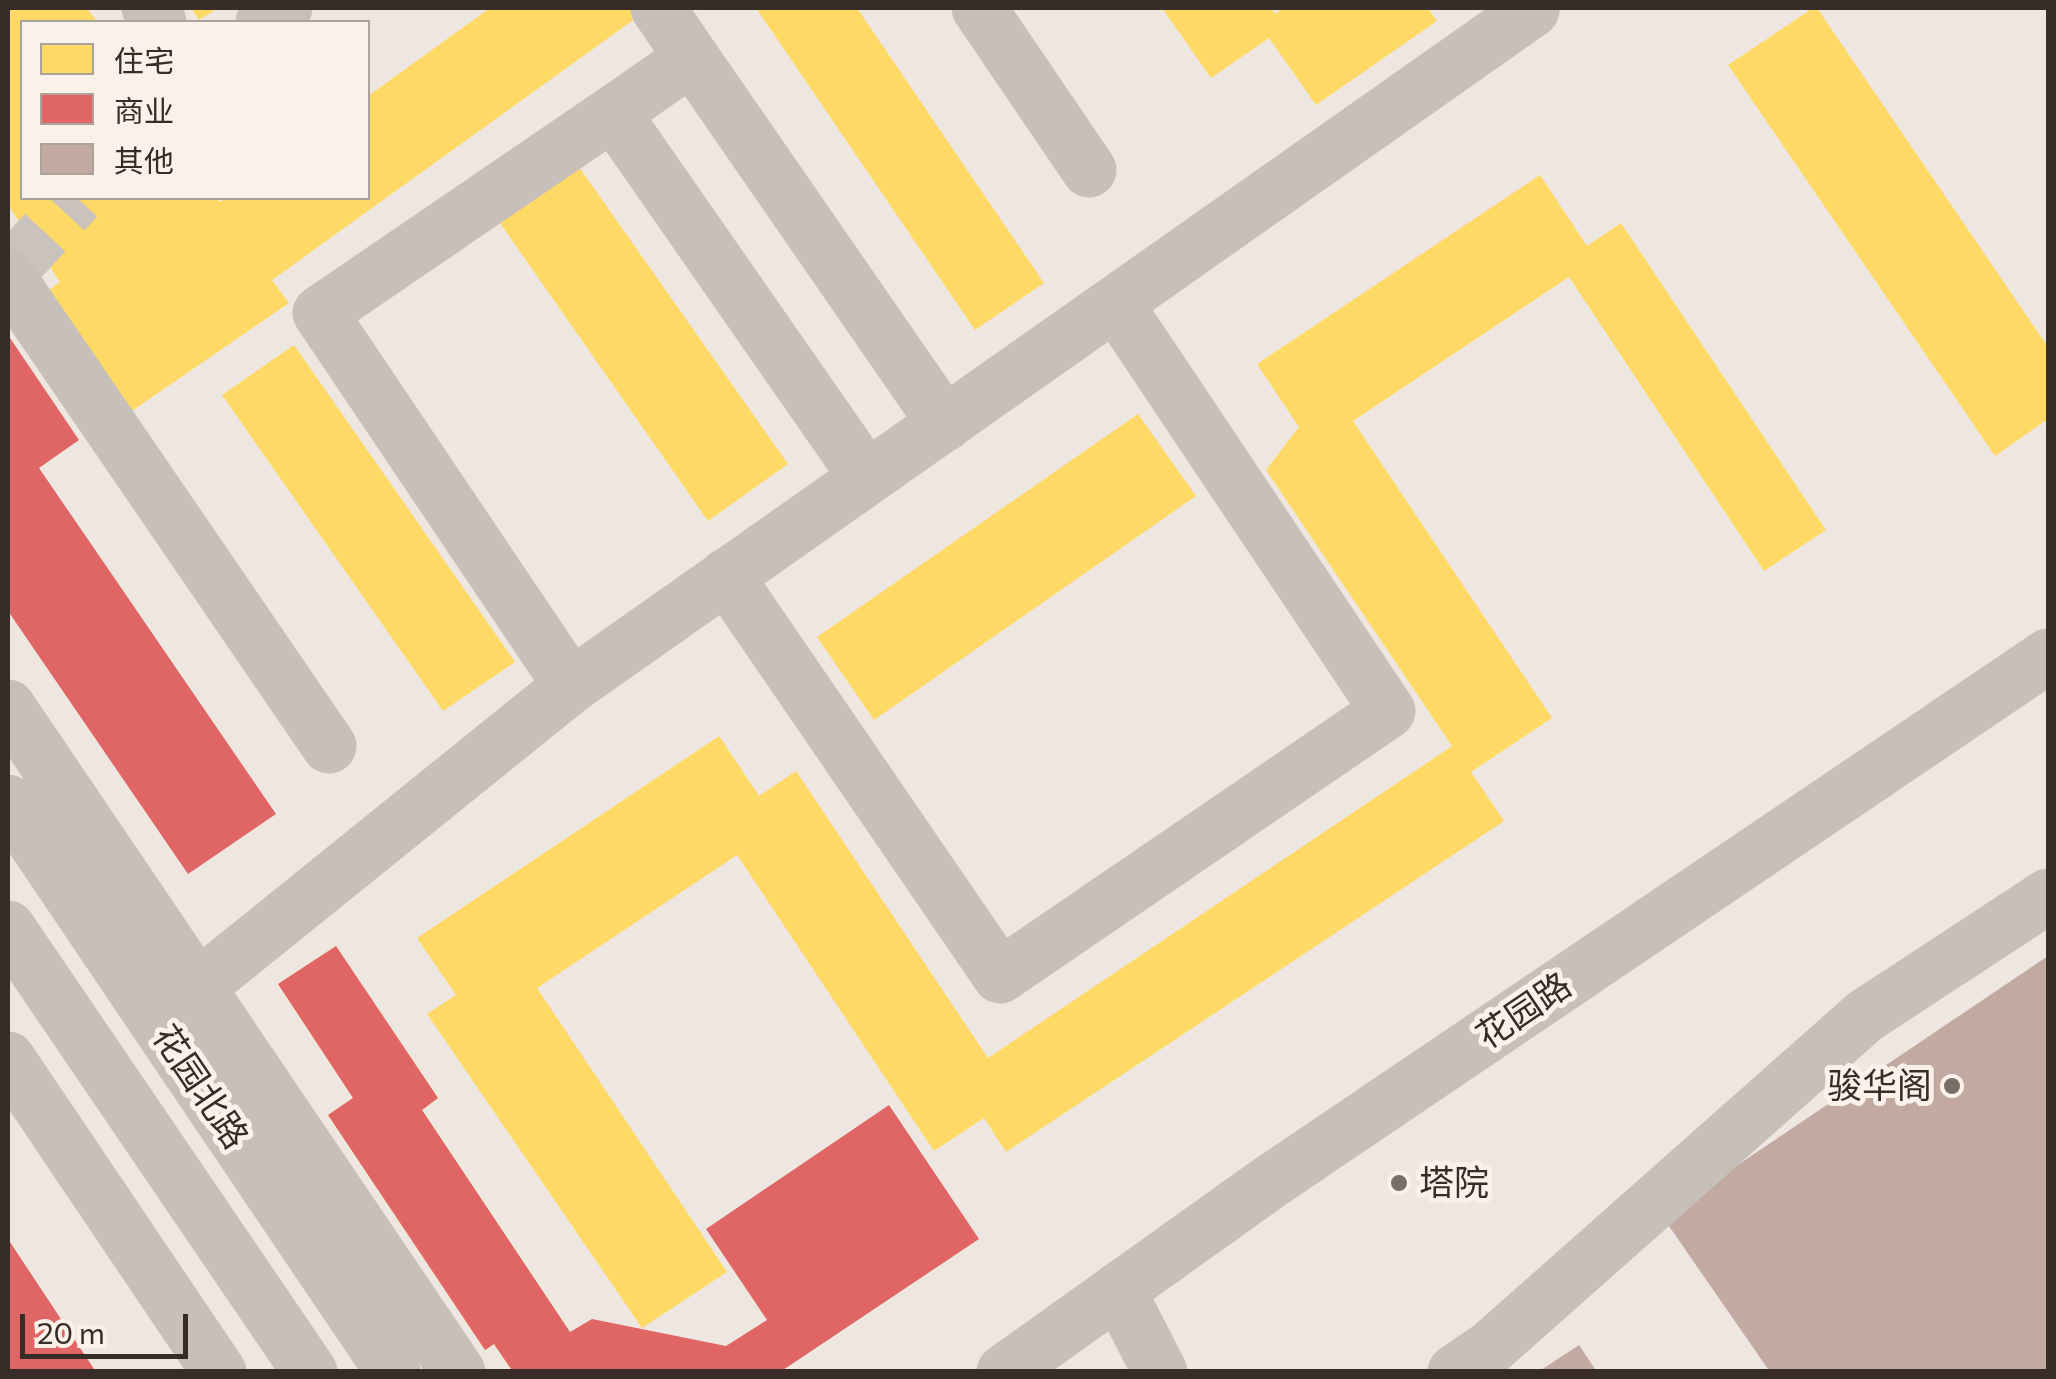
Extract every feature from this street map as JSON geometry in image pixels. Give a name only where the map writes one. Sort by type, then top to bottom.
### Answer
[{"type":"street","points":[[658,8],[944,424]]},
{"type":"street","points":[[979,8],[1089,170]]},
{"type":"street","points":[[144,1003],[198,987],[572,686],[1530,8]]},
{"type":"street","points":[[572,686],[320,314],[692,58]]},
{"type":"street","points":[[613,114],[867,478]]},
{"type":"street","points":[[8,277],[329,746]]},
{"type":"street","points":[[726,576],[1000,976],[1388,711],[1115,303]]},
{"type":"street","name":"花园路","points":[[1004,1372],[1270,1182],[2048,656]]},
{"type":"street","points":[[8,707],[458,1372]]},
{"type":"street","name":"花园北路","points":[[8,802],[393,1372]]},
{"type":"street","points":[[1455,1372],[1490,1348],[1865,1016],[2048,896]]},
{"type":"street","name":"花园北路","points":[[8,928],[310,1372]]},
{"type":"street","points":[[8,1059],[219,1372]]},
{"type":"street","points":[[1118,1290],[1160,1372]]},
{"type":"building: 住宅","points":[[8,8],[87,8],[96,20],[20,20],[20,200],[219,202],[370,200],[370,95],[490,8],[639,8],[643,13],[272,280],[289,303],[126,415],[43,294],[60,282],[8,205]]},
{"type":"building: 住宅","points":[[191,8],[218,8],[199,20]]},
{"type":"building: 住宅","points":[[756,8],[857,8],[1044,283],[975,330]]},
{"type":"building: 住宅","points":[[1162,8],[1271,8],[1275,14],[1284,8],[1428,8],[1437,21],[1316,105],[1269,38],[1211,78]]},
{"type":"building: 住宅","points":[[1817,8],[2048,347],[2048,419],[1995,456],[1728,65]]},
{"type":"building: 住宅","points":[[567,150],[788,464],[708,521],[488,206]]},
{"type":"building: 住宅","points":[[1540,175],[1587,246],[1621,223],[1826,530],[1764,571],[1569,277],[1353,421],[1552,718],[1471,772],[1504,821],[1006,1152],[984,1118],[934,1151],[737,855],[537,988],[727,1272],[642,1328],[427,1014],[456,995],[417,938],[719,736],[759,796],[796,771],[988,1058],[1452,746],[1266,470],[1299,427],[1257,364]]},
{"type":"building: 住宅","points":[[294,345],[515,662],[443,711],[222,395]]},
{"type":"building: 住宅","points":[[1138,414],[1196,496],[874,720],[817,637]]},
{"type":"building: 住宅","points":[[336,946],[438,1098],[422,1110],[570,1332],[512,1371],[494,1344],[485,1350],[328,1115],[353,1098],[278,984]]},
{"type":"building: 商业","points":[[8,335],[79,440],[39,468],[276,814],[188,874],[8,611]]},
{"type":"building: 商业","points":[[336,946],[438,1098],[422,1110],[570,1332],[592,1319],[726,1346],[767,1320],[706,1229],[889,1105],[979,1239],[780,1372],[513,1372],[494,1344],[485,1350],[328,1115],[353,1098],[278,984]]},
{"type":"building: 商业","points":[[8,1239],[96,1372],[8,1372]]},
{"type":"building: 其他","name":"骏华阁","points":[[2048,956],[2048,1372],[1770,1372],[1662,1216]]},
{"type":"building: 其他","points":[[1579,1345],[1597,1372],[1538,1372]]},
{"type":"tunnel","points":[[8,273],[75,200]]},
{"type":"place","name":"骏华阁","points":[[1952,1086]]},
{"type":"place","name":"塔院","points":[[1399,1183]]}]
